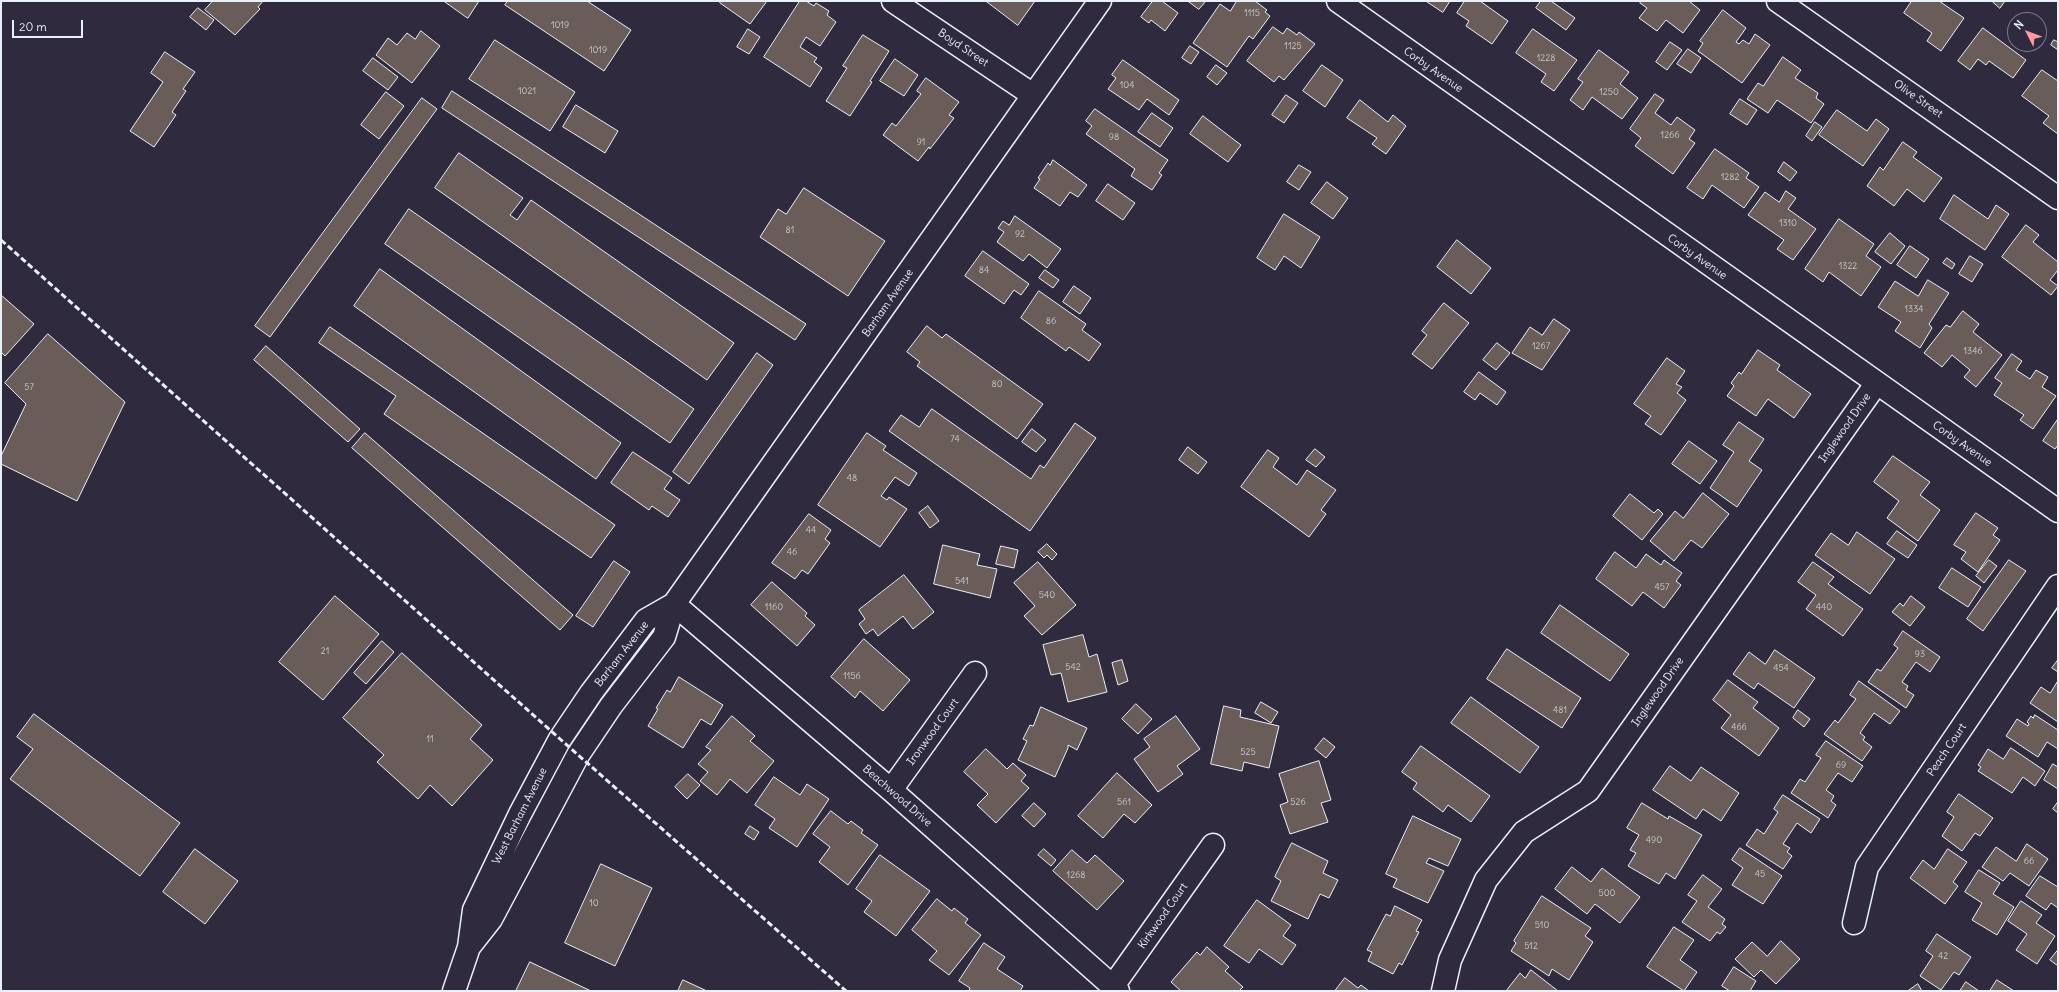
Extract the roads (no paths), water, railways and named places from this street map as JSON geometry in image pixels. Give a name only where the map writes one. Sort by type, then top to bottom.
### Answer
[{"type":"street","name":"Boyd Street","points":[[892,1],[1033,95]]},
{"type":"street","name":"Barham Avenue","points":[[611,706],[664,637],[674,604],[1100,1]]},
{"type":"street","name":"Corby Avenue","points":[[1338,1],[1876,384],[2058,511]]},
{"type":"street","name":"Olive Street","points":[[1778,1],[2058,198]]},
{"type":"street","name":"Inglewood Drive","points":[[1443,991],[1450,960],[1486,880],[1524,832],[1588,791],[1876,384]]},
{"type":"street","name":"Peach Court","points":[[1854,923],[1867,867],[2058,586]]},
{"type":"street","name":"Barham Avenue","points":[[591,692],[646,620],[674,604]]},
{"type":"street","name":"Beachwood Drive","points":[[674,604],[891,790],[1115,989]]},
{"type":"street","name":"Ironwood Court","points":[[891,790],[975,673]]},
{"type":"street","name":"West Barham Avenue","points":[[454,991],[469,947],[474,910],[516,821],[560,739],[591,692]]},
{"type":"street","name":"West Barham Avenue","points":[[469,947],[492,919],[578,755],[611,706]]},
{"type":"street","name":"Kirkwood Court","points":[[1115,989],[1212,845]]},
{"type":"railway","points":[[1,240],[560,739],[846,991]]}]
